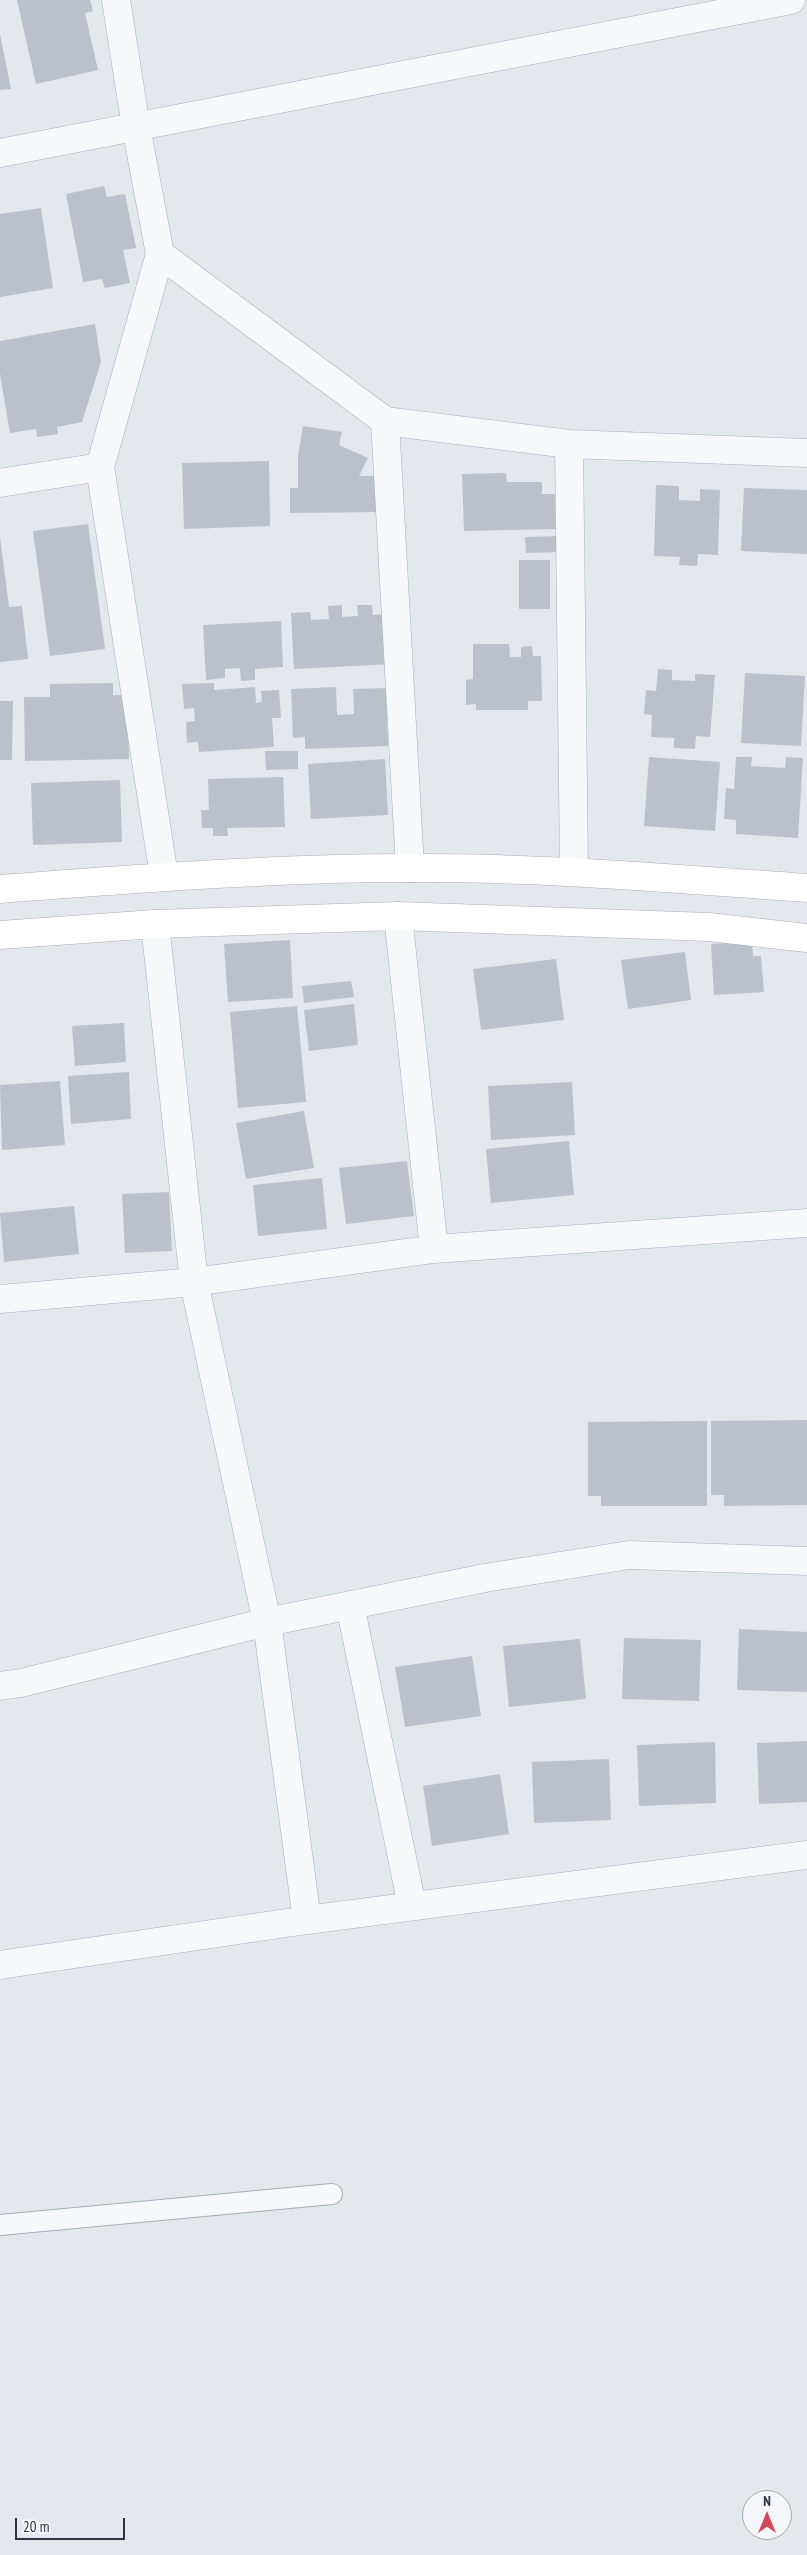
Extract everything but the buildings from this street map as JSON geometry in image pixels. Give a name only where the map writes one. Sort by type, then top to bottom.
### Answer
[{"type":"main road","points":[[0,889],[164,876],[410,868],[574,872],[807,888]]},
{"type":"main road","points":[[0,935],[155,924],[398,916],[709,927],[807,938]]},
{"type":"street","points":[[116,0],[136,127],[160,254],[100,467],[164,876]]},
{"type":"street","points":[[0,153],[791,0]]},
{"type":"street","points":[[160,254],[385,421],[569,444],[807,453]]},
{"type":"street","points":[[385,421],[410,868]]},
{"type":"street","points":[[569,444],[574,872]]},
{"type":"street","points":[[0,483],[100,467]]},
{"type":"street","points":[[398,916],[434,1249]]},
{"type":"street","points":[[155,924],[194,1282],[267,1622],[307,1920]]},
{"type":"street","points":[[0,1299],[194,1282],[434,1249],[807,1223]]},
{"type":"street","points":[[0,1686],[22,1683],[267,1622],[350,1604],[485,1578],[629,1555],[807,1561]]},
{"type":"street","points":[[350,1604],[412,1906]]},
{"type":"street","points":[[0,1965],[307,1920],[807,1855]]},
{"type":"lane","points":[[0,2225],[332,2194]]}]
